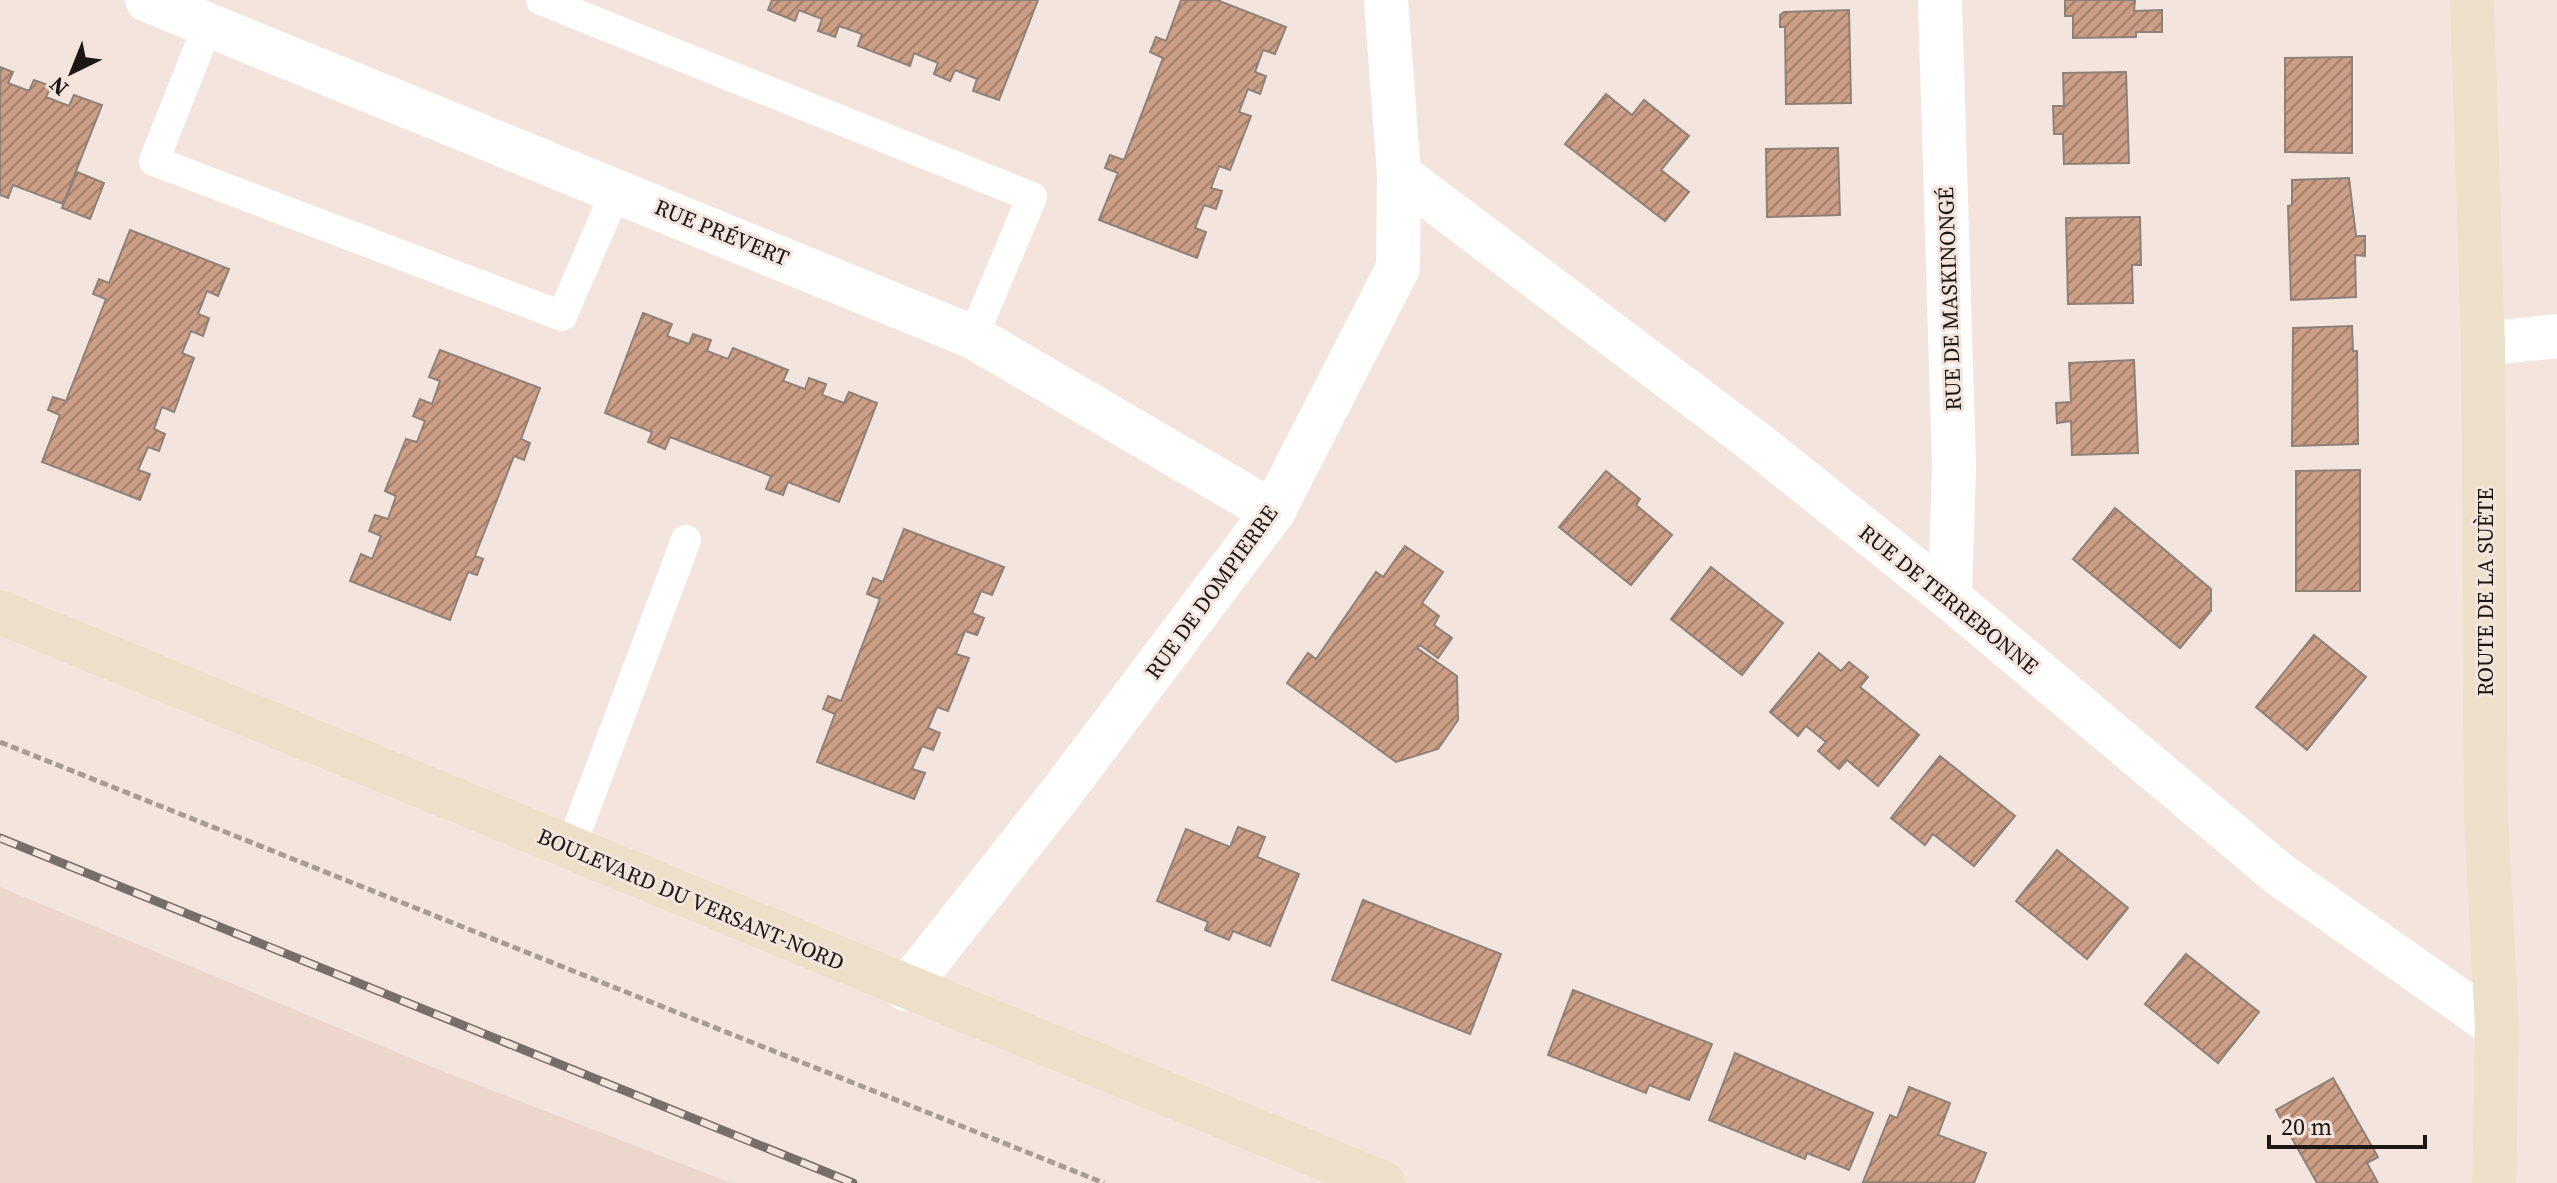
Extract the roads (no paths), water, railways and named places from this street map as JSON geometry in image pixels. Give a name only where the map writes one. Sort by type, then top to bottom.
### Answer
[{"type":"street","name":"RUE PRÉVERT","points":[[147,0],[617,189],[973,337],[1273,512]]},
{"type":"street","name":"RUE DE DOMPIERRE","points":[[906,989],[1061,793],[1273,512],[1398,268],[1399,174],[1386,0]]},
{"type":"street","name":"RUE DE MASKINONGÉ","points":[[1940,0],[1954,465],[1950,598]]},
{"type":"street","name":"ROUTE DE LA SUÈTE","points":[[2472,0],[2483,344],[2486,818],[2497,1027],[2494,1183]]},
{"type":"street","name":"RUE DE TERREBONNE","points":[[1399,174],[1755,442],[1950,598],[2279,874],[2497,1027]]},
{"type":"street","points":[[2483,344],[2557,336]]},
{"type":"street","name":"BOULEVARD DU VERSANT-NORD","points":[[0,612],[906,989],[1383,1183]]},
{"type":"lane","points":[[541,0],[1032,197],[973,337]]},
{"type":"lane","points":[[208,25],[154,161],[562,316],[617,189]]},
{"type":"lane","points":[[570,849],[686,540]]},
{"type":"railway","points":[[0,838],[853,1183]]}]
